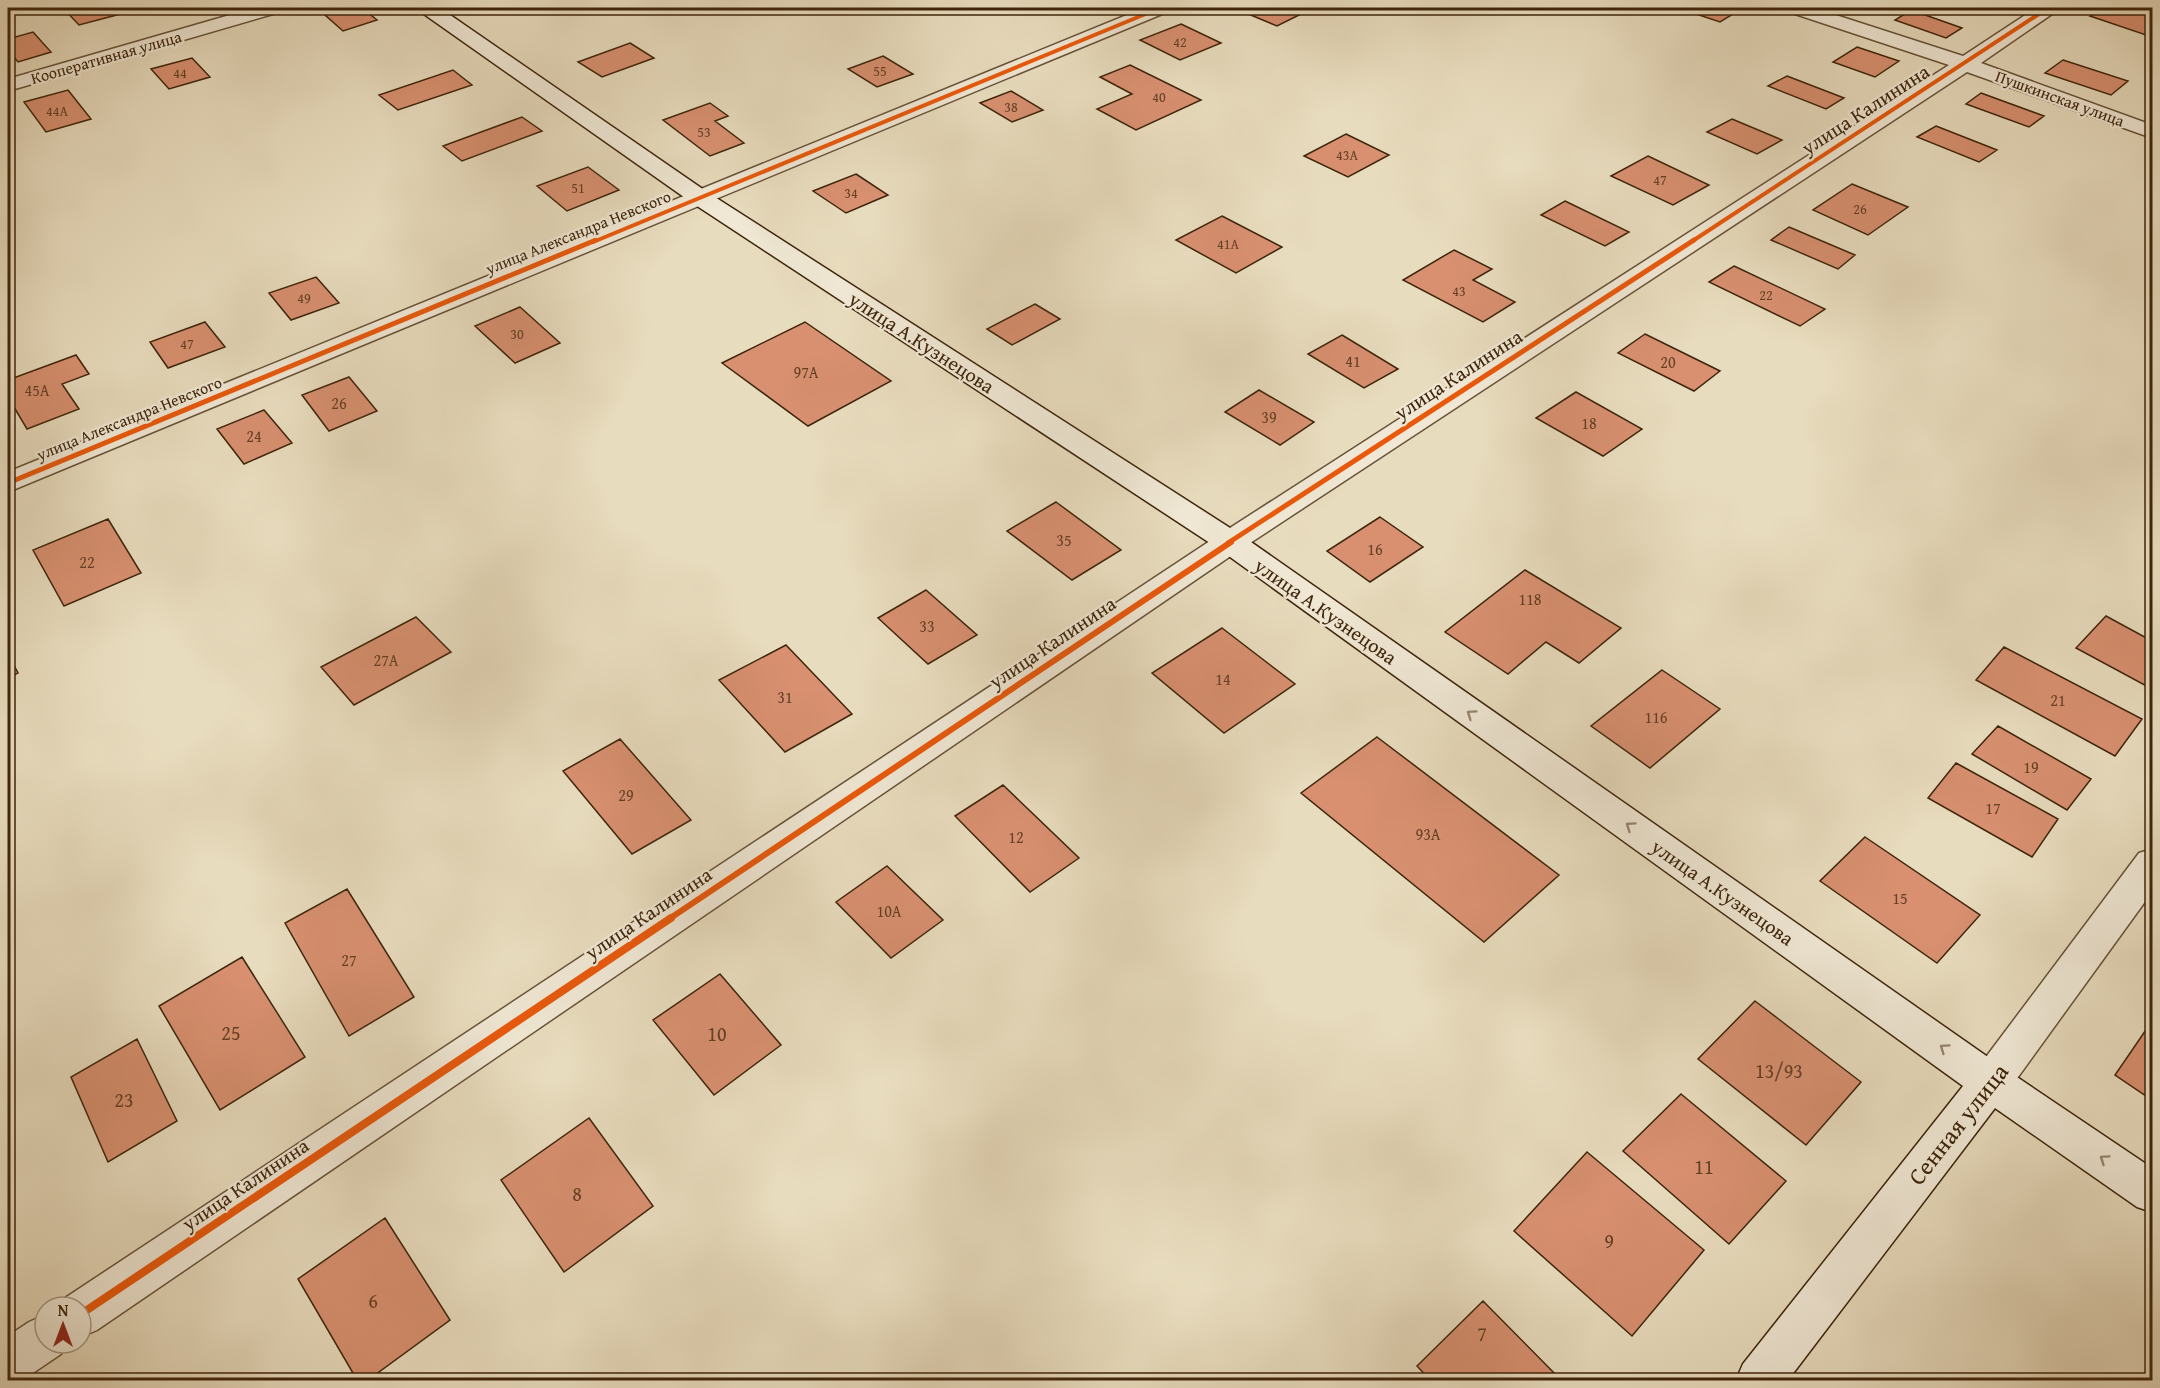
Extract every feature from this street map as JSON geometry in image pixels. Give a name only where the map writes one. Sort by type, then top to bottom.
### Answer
[{"type":"street","name":"Кооперативная улица","points":[[8,86],[273,8]]},
{"type":"street","name":"улица А.Кузнецова","points":[[428,8],[699,197],[1230,543],[1990,1082],[2152,1192]]},
{"type":"street","name":"улица Александра Невского","points":[[8,483],[1160,8]]},
{"type":"street","name":"Пушкинская улица","points":[[1796,8],[1965,64],[2152,132]]},
{"type":"street","name":"улица Калинина","points":[[93,1306],[1230,543],[2048,8]]},
{"type":"street","name":"Сенная улица","points":[[1759,1380],[1990,1082],[2152,864]]},
{"type":"street","points":[[8,1363],[33,1346]]},
{"type":"building","points":[[63,8],[124,8],[128,12],[79,25]]},
{"type":"building","points":[[352,8],[362,8],[377,20],[343,31],[325,15]]},
{"type":"building","points":[[1234,8],[1280,8],[1299,15],[1277,26]]},
{"type":"building","points":[[1678,8],[1743,8],[1720,22]]},
{"type":"building","points":[[2104,8],[2152,9],[2152,37],[2090,16]]},
{"type":"building","points":[[1911,10],[1962,28],[1946,38],[1895,20]]},
{"type":"building","points":[[1181,24],[1221,43],[1180,60],[1140,40]]},
{"type":"building","points":[[33,32],[51,52],[18,62],[8,50],[8,39]]},
{"type":"building","points":[[630,43],[654,58],[602,77],[578,62]]},
{"type":"building","points":[[1857,47],[1899,61],[1875,77],[1833,62]]},
{"type":"building","points":[[883,56],[913,74],[877,87],[848,69]]},
{"type":"building","points":[[192,58],[210,77],[169,89],[151,69]]},
{"type":"building","points":[[2063,60],[2128,81],[2111,95],[2045,73]]},
{"type":"building","points":[[1130,65],[1201,100],[1136,130],[1097,109],[1132,94],[1100,77]]},
{"type":"building","points":[[453,70],[472,85],[398,110],[379,95]]},
{"type":"building","points":[[1787,76],[1844,98],[1826,109],[1768,86]]},
{"type":"building","points":[[68,90],[91,119],[46,132],[24,102]]},
{"type":"building","points":[[1011,91],[1043,110],[1012,122],[980,103]]},
{"type":"building","points":[[1981,93],[2044,116],[2029,127],[1966,104]]},
{"type":"building","points":[[710,103],[728,116],[715,121],[744,143],[710,156],[663,120]]},
{"type":"building","points":[[522,117],[542,131],[462,161],[443,146]]},
{"type":"building","points":[[1732,119],[1782,140],[1757,154],[1707,132]]},
{"type":"building","points":[[1936,126],[1997,150],[1979,162],[1917,137]]},
{"type":"building","points":[[1346,134],[1389,155],[1348,177],[1304,156]]},
{"type":"building","points":[[1648,156],[1709,185],[1673,205],[1611,176]]},
{"type":"building","points":[[588,167],[619,190],[567,211],[537,186]]},
{"type":"building","points":[[856,174],[888,195],[846,213],[813,191]]},
{"type":"building","points":[[1852,184],[1908,207],[1868,235],[1813,210]]},
{"type":"building","points":[[1565,201],[1629,232],[1605,246],[1541,215]]},
{"type":"building","points":[[1222,216],[1282,247],[1236,273],[1176,240]]},
{"type":"building","points":[[1789,227],[1855,255],[1838,269],[1771,240]]},
{"type":"building","points":[[1454,250],[1492,269],[1473,280],[1515,302],[1483,322],[1403,280]]},
{"type":"building","points":[[1734,266],[1825,309],[1800,326],[1709,282]]},
{"type":"building","points":[[316,277],[339,303],[291,320],[269,293]]},
{"type":"building","points":[[1035,304],[1060,319],[1012,345],[987,329]]},
{"type":"building","points":[[520,307],[560,343],[515,363],[475,326]]},
{"type":"building","points":[[205,322],[225,347],[168,368],[150,342]]},
{"type":"building","points":[[805,322],[891,381],[808,426],[722,363]]},
{"type":"building","points":[[1645,334],[1720,371],[1694,391],[1618,353]]},
{"type":"building","points":[[1342,335],[1398,369],[1364,388],[1308,354]]},
{"type":"building","points":[[76,355],[89,374],[62,384],[79,409],[27,429],[8,397],[8,380]]},
{"type":"building","points":[[349,377],[377,411],[329,431],[302,395]]},
{"type":"building","points":[[1259,390],[1314,422],[1280,445],[1225,412]]},
{"type":"building","points":[[1576,392],[1642,429],[1603,456],[1536,418]]},
{"type":"building","points":[[264,410],[292,443],[244,464],[217,429]]},
{"type":"building","points":[[1056,502],[1121,550],[1072,580],[1007,531]]},
{"type":"building","points":[[1380,517],[1423,547],[1370,582],[1327,551]]},
{"type":"building","points":[[108,519],[141,573],[64,606],[33,550]]},
{"type":"building","points":[[1525,570],[1621,628],[1579,663],[1546,642],[1508,674],[1445,632]]},
{"type":"building","points":[[926,590],[977,635],[928,664],[878,618]]},
{"type":"building","points":[[2106,616],[2152,641],[2152,689],[2076,648]]},
{"type":"building","points":[[416,617],[451,652],[354,705],[321,667]]},
{"type":"building","points":[[1222,628],[1295,684],[1224,733],[1152,673]]},
{"type":"building","points":[[786,645],[852,714],[785,752],[719,680]]},
{"type":"building","points":[[2004,647],[2142,719],[2115,756],[1976,680]]},
{"type":"building","points":[[8,654],[18,673],[8,678]]},
{"type":"building","points":[[1662,670],[1720,709],[1650,768],[1591,726]]},
{"type":"building","points":[[1998,726],[2091,779],[2067,810],[1972,754]]},
{"type":"building","points":[[1377,737],[1559,875],[1484,942],[1301,793]]},
{"type":"building","points":[[620,739],[691,820],[632,854],[563,771]]},
{"type":"building","points":[[1956,763],[2058,819],[2032,857],[1928,798]]},
{"type":"building","points":[[1003,785],[1079,858],[1030,892],[955,816]]},
{"type":"building","points":[[1865,837],[1980,915],[1937,963],[1820,881]]},
{"type":"building","points":[[887,866],[943,920],[891,958],[836,902]]},
{"type":"building","points":[[347,889],[414,997],[349,1036],[285,923]]},
{"type":"building","points":[[242,957],[305,1057],[220,1110],[159,1006]]},
{"type":"building","points":[[720,974],[781,1045],[714,1095],[653,1020]]},
{"type":"building","points":[[1755,1001],[1861,1082],[1806,1145],[1698,1059]]},
{"type":"building","points":[[2152,1021],[2152,1100],[2115,1075]]},
{"type":"building","points":[[137,1039],[177,1121],[108,1162],[71,1077]]},
{"type":"building","points":[[1681,1094],[1786,1181],[1729,1244],[1623,1151]]},
{"type":"building","points":[[589,1118],[653,1206],[564,1272],[501,1180]]},
{"type":"building","points":[[1587,1152],[1704,1250],[1632,1336],[1514,1231]]},
{"type":"building","points":[[385,1218],[450,1320],[368,1380],[357,1380],[298,1279]]},
{"type":"building","points":[[1483,1301],[1561,1380],[1430,1380],[1417,1366]]},
{"type":"cycle path","points":[[8,483],[1160,8]]},
{"type":"cycle path","points":[[93,1306],[1230,542],[2048,8]]}]
